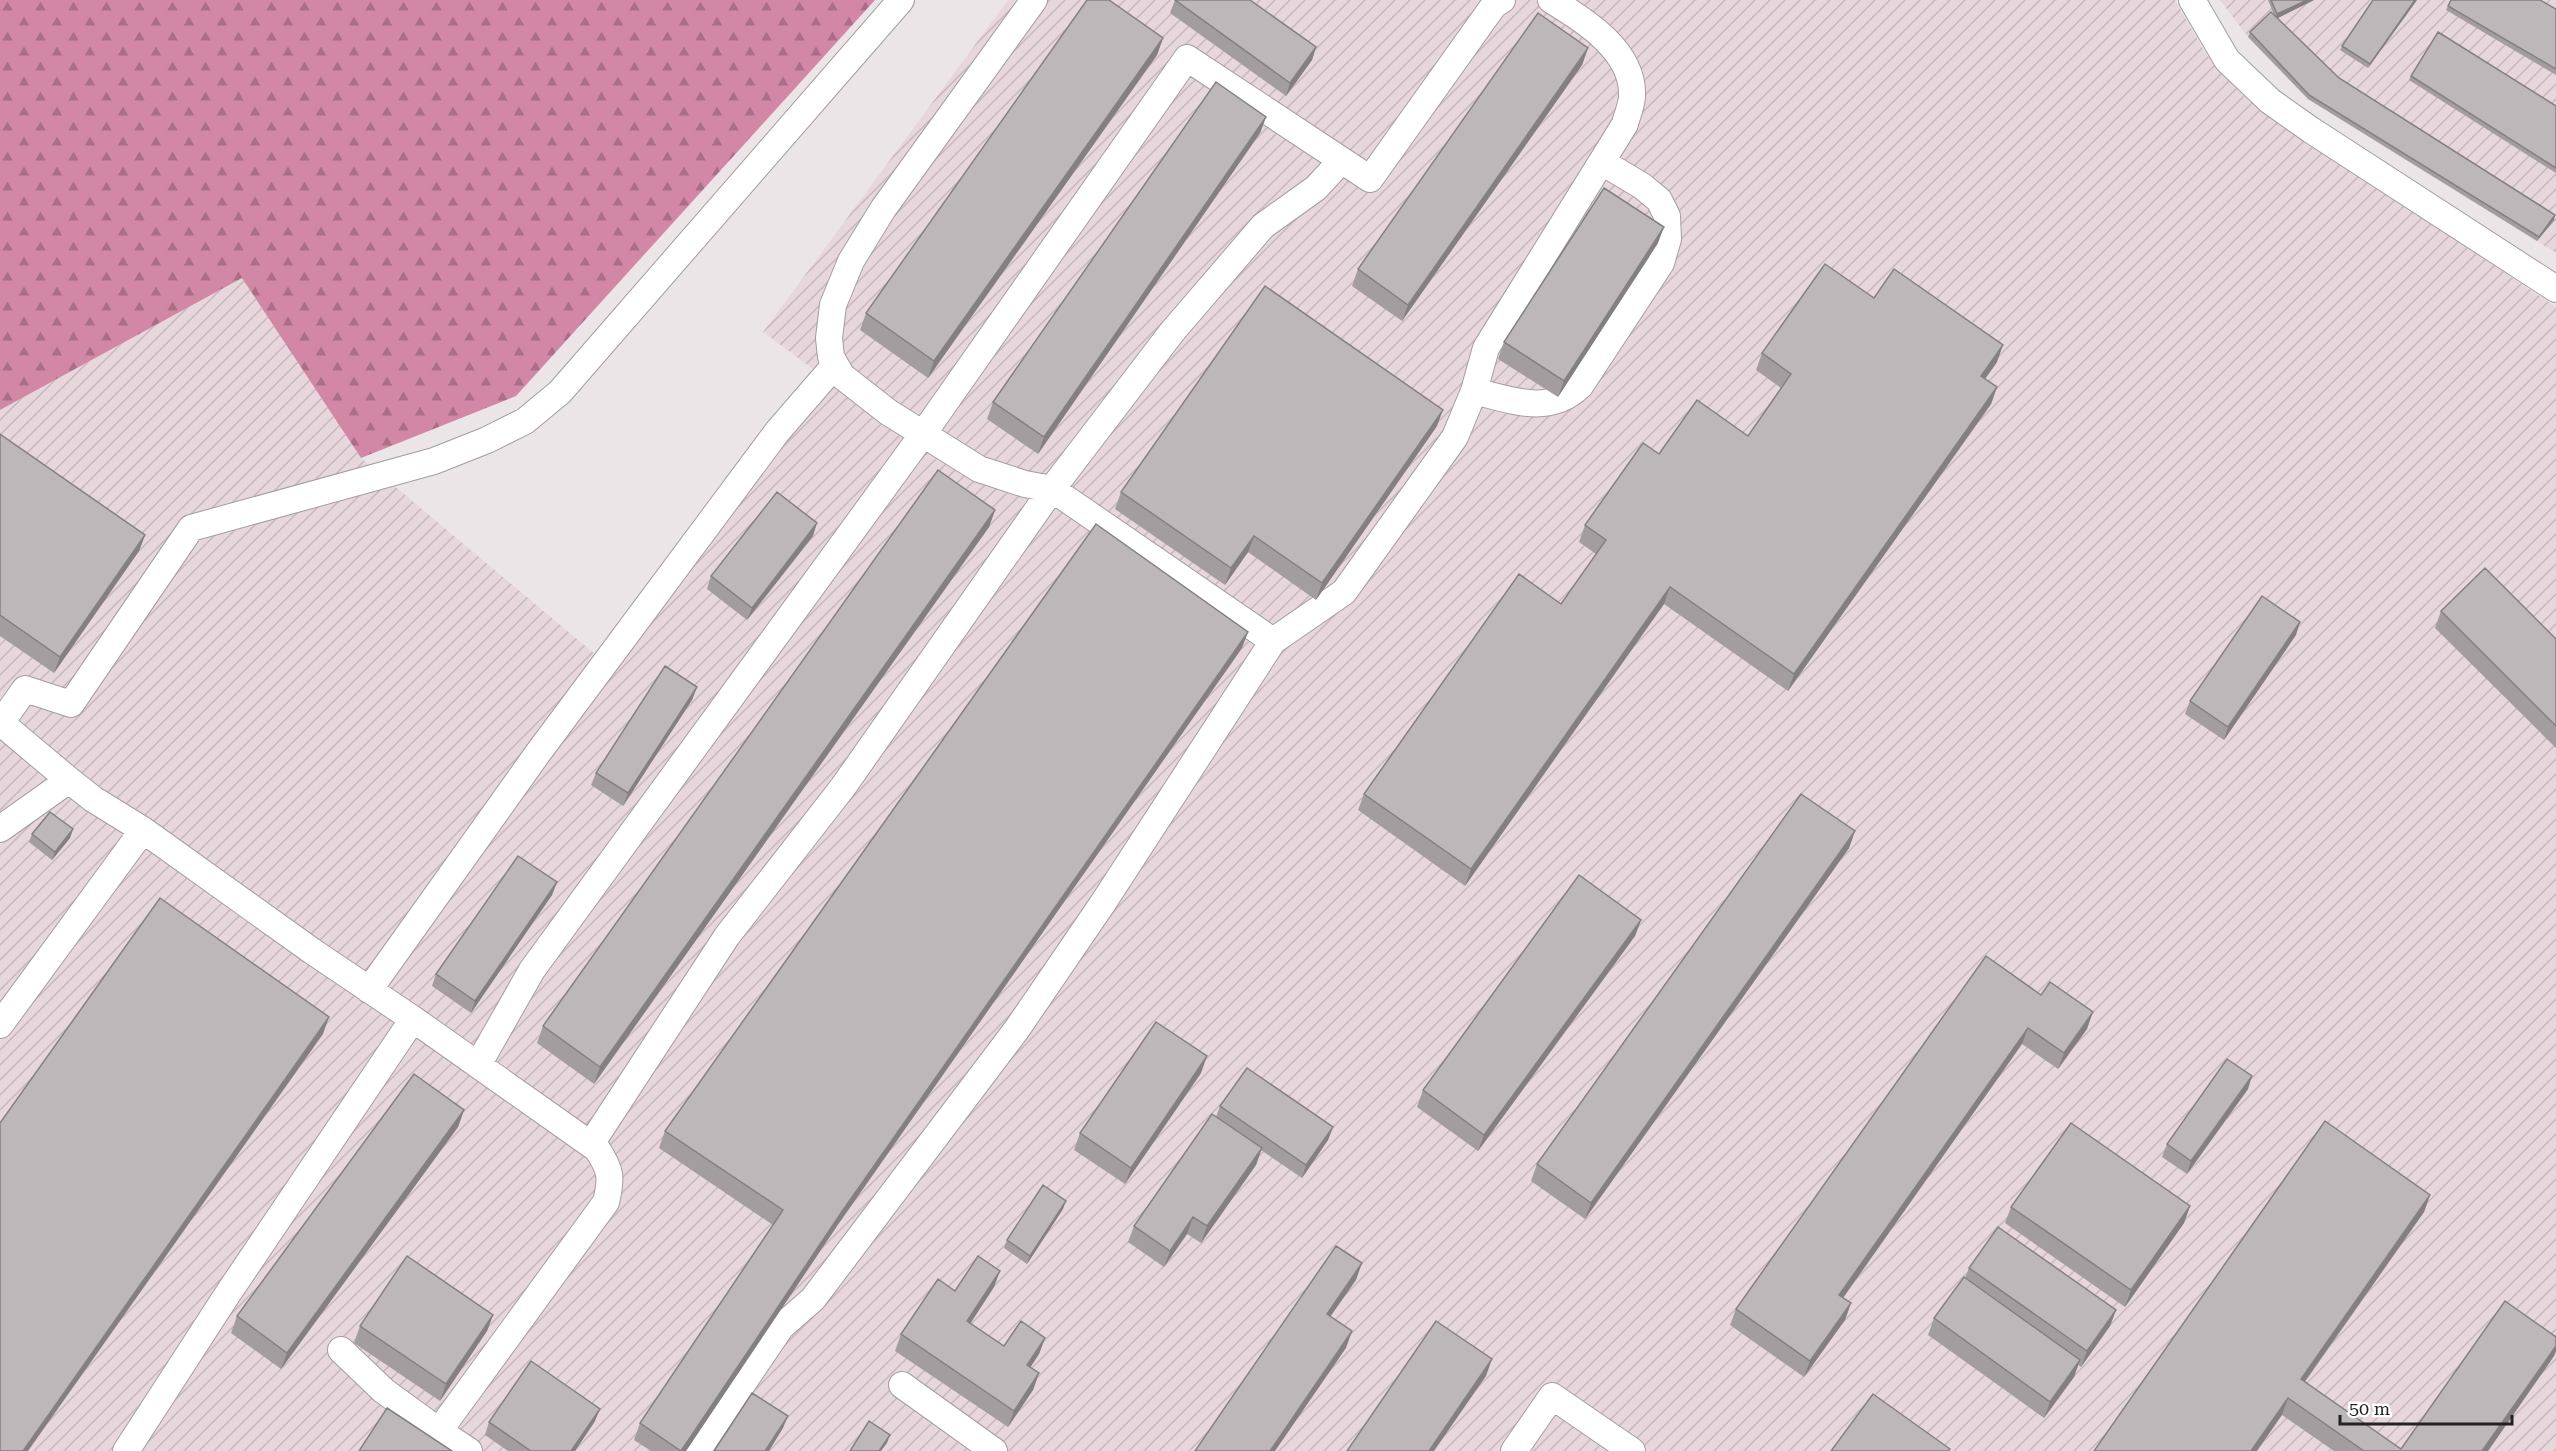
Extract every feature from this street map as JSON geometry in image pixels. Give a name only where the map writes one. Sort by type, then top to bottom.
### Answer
[{"type":"street","points":[[439,1431],[606,1202],[611,1182],[607,1164],[591,1144],[143,830],[93,799],[1,723],[25,689],[71,704],[191,528],[434,461],[487,440],[525,421],[560,392],[901,0]]},
{"type":"street","points":[[1034,0],[883,209],[850,261],[833,305],[829,338],[831,357],[842,376],[888,412],[979,469],[1025,484],[1052,489],[1273,642]]},
{"type":"street","points":[[478,1065],[532,970],[923,434],[1187,58],[1340,162],[1370,179],[1494,5],[1502,0]]},
{"type":"street","points":[[697,1451],[782,1327],[813,1299],[1017,1029],[1103,903],[1273,642],[1344,592],[1455,437],[1474,391],[1486,348],[1625,124],[1632,96],[1626,68],[1609,42],[1575,14],[1553,0]]},
{"type":"street","points":[[2192,0],[2227,60],[2270,101],[2310,130],[2556,289]]},
{"type":"street","points":[[591,1144],[727,936],[843,787],[1052,489],[1172,332],[1263,226],[1316,188],[1340,162]]},
{"type":"street","points":[[1474,391],[1516,402],[1536,404],[1554,403],[1568,398],[1580,386],[1661,263],[1668,239],[1667,216],[1659,200],[1642,186],[1602,162]]},
{"type":"street","points":[[369,990],[538,753],[756,460],[835,364]]},
{"type":"street","points":[[0,829],[69,780]]},
{"type":"street","points":[[0,1025],[143,830]]},
{"type":"street","points":[[126,1451],[227,1295],[413,1019]]},
{"type":"street","points":[[341,1350],[384,1391],[469,1451]]},
{"type":"street","points":[[902,1386],[994,1451]]},
{"type":"street","points":[[1514,1451],[1552,1396],[1632,1451]]},
{"type":"shaded area","points":[[1008,0],[2175,0],[2204,51],[2222,74],[2248,100],[2556,307],[2556,1451],[0,1451],[0,410],[242,278],[361,458],[596,655],[816,371],[763,332]]},
{"type":"shaded area","points":[[2220,0],[2556,0],[2556,253],[2308,99],[2248,37]]},
{"type":"green space","points":[[0,0],[875,0],[516,396],[361,458],[242,278],[0,410]]},
{"type":"building","points":[[1087,0],[1109,0],[1163,38],[934,361],[866,313]]},
{"type":"building","points":[[1175,0],[1250,0],[1316,47],[1290,83]]},
{"type":"building","points":[[2271,0],[2307,0],[2277,14]]},
{"type":"building","points":[[2373,0],[2415,0],[2370,64],[2342,46]]},
{"type":"building","points":[[2451,0],[2540,0],[2556,9],[2556,69],[2448,6]]},
{"type":"building","points":[[2271,12],[2339,78],[2555,215],[2539,237],[2309,95],[2250,32]]},
{"type":"building","points":[[1538,13],[1588,48],[1408,305],[1358,269]]},
{"type":"building","points":[[2438,32],[2556,106],[2556,168],[2411,76]]},
{"type":"building","points":[[1216,82],[1266,117],[1044,437],[993,402]]},
{"type":"building","points":[[1604,188],[1664,227],[1564,381],[1504,342]]},
{"type":"building","points":[[1825,264],[1874,298],[1894,269],[2003,345],[1981,376],[1997,387],[1794,674],[1670,587],[1471,869],[1364,794],[1519,574],[1561,604],[1606,540],[1585,525],[1643,443],[1659,454],[1697,400],[1748,436],[1791,374],[1762,353]]},
{"type":"building","points":[[1265,286],[1443,410],[1322,583],[1254,536],[1231,568],[1121,492]]},
{"type":"building","points":[[0,434],[145,535],[60,657],[0,615]]},
{"type":"building","points":[[938,470],[995,510],[600,1067],[543,1026]]},
{"type":"building","points":[[777,492],[817,523],[752,608],[711,576]]},
{"type":"building","points":[[1096,524],[1248,632],[843,1210],[681,1451],[640,1423],[783,1210],[665,1131]]},
{"type":"building","points":[[2485,568],[2556,639],[2556,726],[2441,611]]},
{"type":"building","points":[[2262,596],[2300,622],[2228,727],[2190,701]]},
{"type":"building","points":[[665,666],[697,687],[628,793],[596,773]]},
{"type":"building","points":[[1801,794],[1855,831],[1591,1203],[1537,1164]]},
{"type":"building","points":[[50,812],[73,829],[55,852],[32,834]]},
{"type":"building","points":[[518,856],[557,882],[475,1001],[436,974]]},
{"type":"building","points":[[1579,875],[1641,920],[1484,1135],[1423,1090]]},
{"type":"building","points":[[160,898],[329,1017],[23,1451],[0,1451],[0,1123]]},
{"type":"building","points":[[1986,956],[2041,995],[2050,982],[2093,1012],[2064,1053],[2028,1028],[1839,1295],[1851,1303],[1810,1361],[1736,1309]]},
{"type":"building","points":[[1156,1022],[1207,1056],[1131,1168],[1080,1133]]},
{"type":"building","points":[[2227,1059],[2252,1076],[2191,1161],[2167,1144]]},
{"type":"building","points":[[1247,1068],[1333,1127],[1306,1165],[1220,1106]]},
{"type":"building","points":[[414,1074],[464,1110],[287,1353],[237,1316]]},
{"type":"building","points":[[1212,1114],[1262,1148],[1207,1226],[1193,1217],[1170,1251],[1134,1226]]},
{"type":"building","points":[[2325,1121],[2430,1195],[2301,1379],[2401,1449],[2505,1301],[2556,1337],[2556,1346],[2482,1451],[2364,1451],[2288,1398],[2251,1451],[2094,1451]]},
{"type":"building","points":[[2071,1123],[2190,1206],[2131,1290],[2011,1207]]},
{"type":"building","points":[[1043,1185],[1066,1201],[1030,1256],[1007,1240]]},
{"type":"building","points":[[1998,1227],[2116,1310],[2087,1351],[1969,1268]]},
{"type":"building","points":[[1336,1246],[1362,1263],[1327,1314],[1352,1331],[1270,1451],[1195,1451]]},
{"type":"building","points":[[407,1256],[493,1315],[446,1384],[360,1326]]},
{"type":"building","points":[[978,1256],[1000,1271],[967,1321],[1004,1346],[1021,1321],[1045,1338],[1027,1365],[1039,1373],[1014,1411],[901,1334],[938,1279],[955,1291]]},
{"type":"building","points":[[1964,1277],[2080,1360],[2050,1402],[1934,1318]]},
{"type":"building","points":[[1436,1321],[1492,1359],[1429,1451],[1347,1451]]},
{"type":"building","points":[[531,1361],[600,1409],[571,1451],[531,1451],[489,1422]]},
{"type":"building","points":[[752,1393],[788,1416],[765,1451],[714,1451]]},
{"type":"building","points":[[1873,1394],[1950,1449],[1948,1451],[1831,1451]]},
{"type":"building","points":[[387,1408],[452,1451],[359,1451]]},
{"type":"building","points":[[869,1421],[890,1435],[879,1451],[850,1451]]}]
